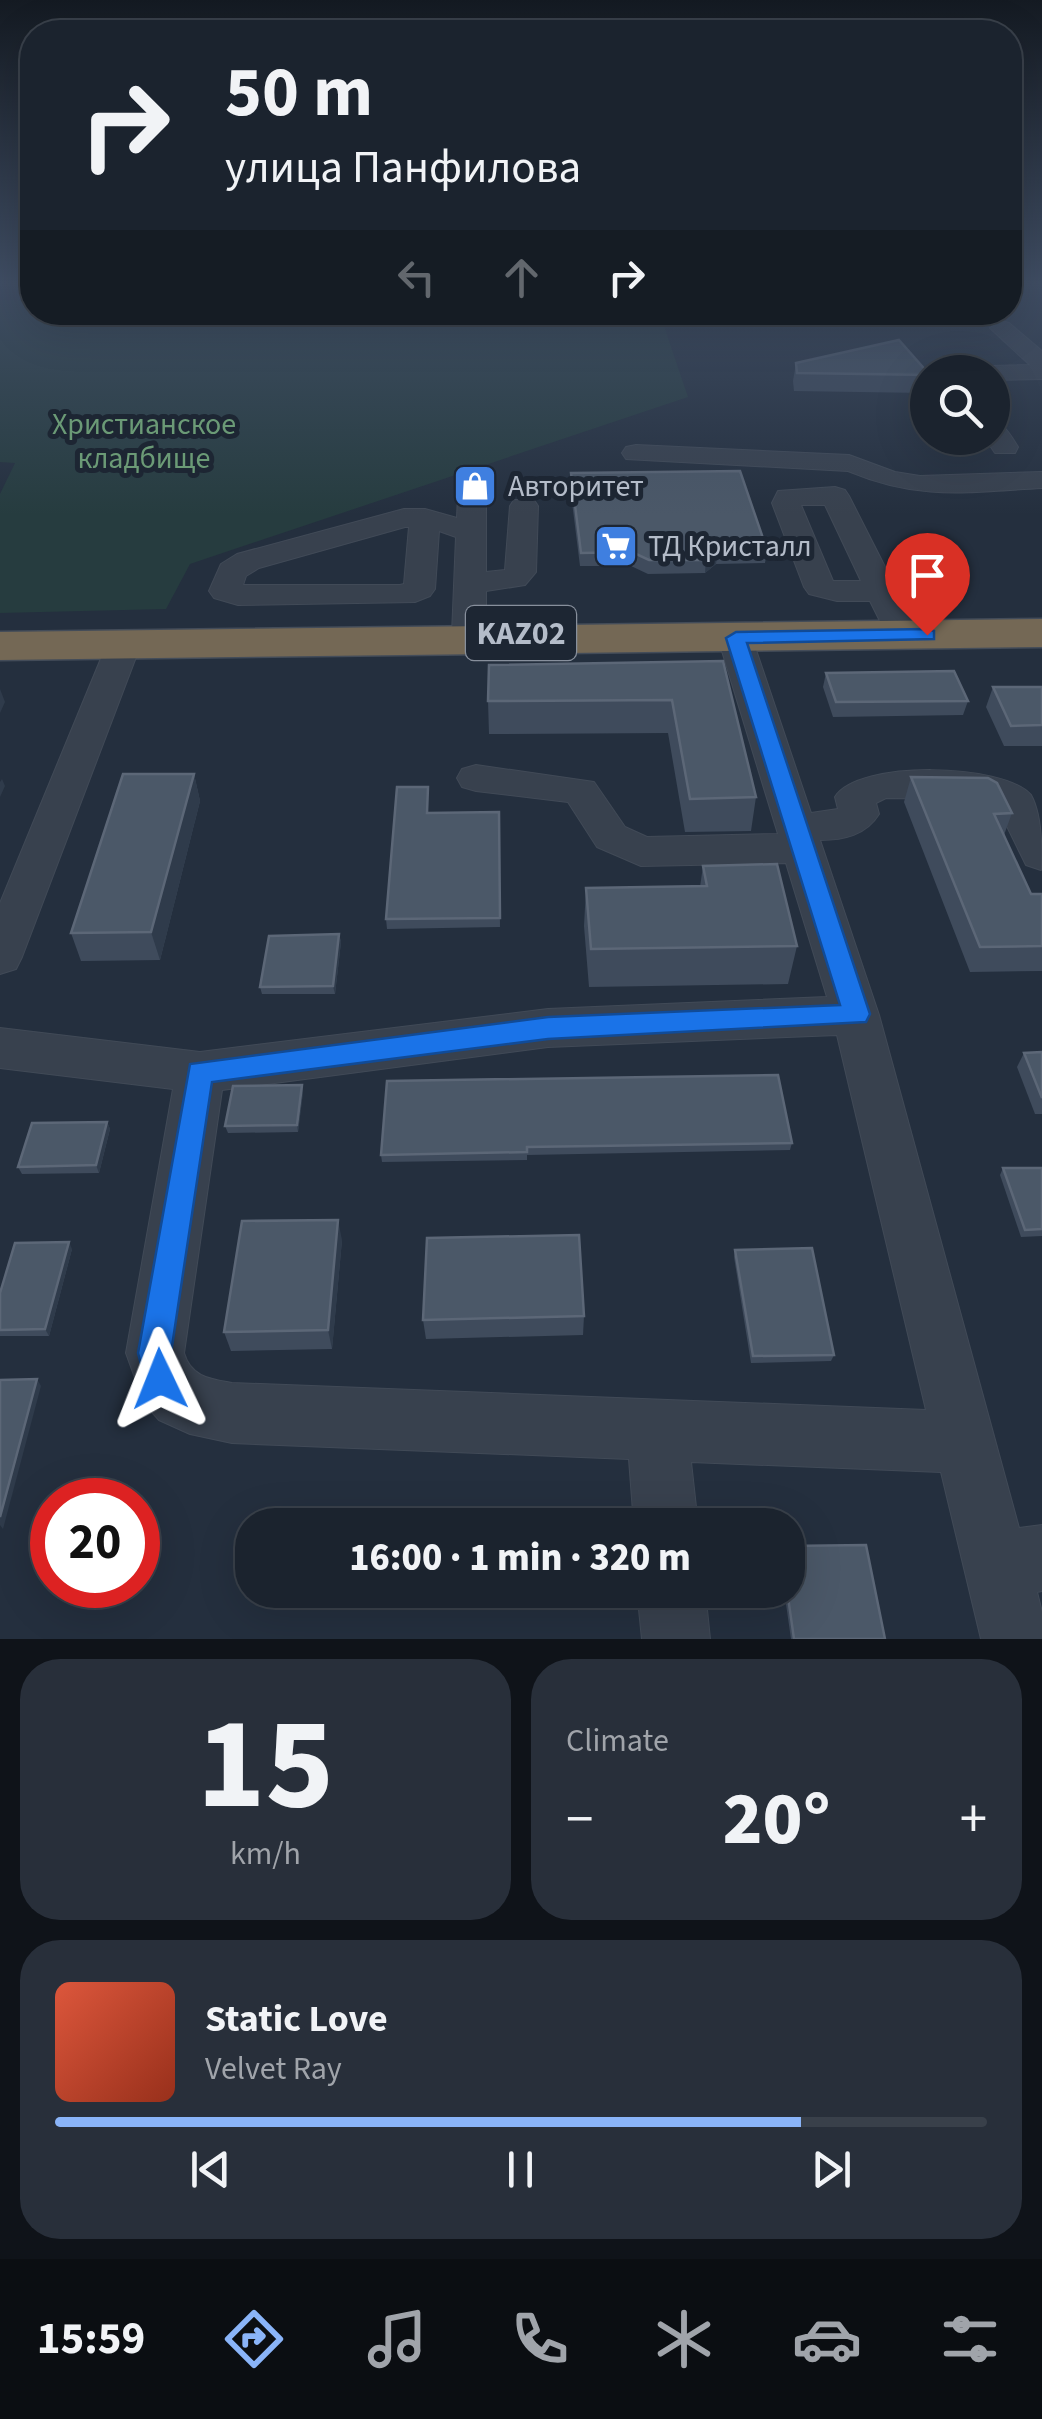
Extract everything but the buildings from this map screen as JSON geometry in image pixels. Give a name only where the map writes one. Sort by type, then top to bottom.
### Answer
[{"type":"highway","name":"KАZ02","points":[[0,642],[470,634],[890,610],[1042,630]]},
{"type":"highway","name":"KАZ02","points":[[0,642],[736,638],[1042,630]]},
{"type":"street","points":[[636,453],[850,463],[870,467],[882,478],[919,483],[1042,480]]},
{"type":"street","points":[[470,634],[472,496]]},
{"type":"street","points":[[470,584],[514,578],[520,572],[524,506]]},
{"type":"street","points":[[425,518],[418,589],[404,595],[238,596],[225,591],[232,571],[248,561],[404,518],[425,518],[469,531]]},
{"type":"street","points":[[367,595],[375,526]]},
{"type":"street","points":[[736,638],[856,1014],[964,1442],[1019,1561],[1016,1639]]},
{"type":"street","points":[[0,957],[124,644]]},
{"type":"street","points":[[476,778],[580,791],[611,838],[641,852],[798,837],[840,826],[859,814],[855,796],[880,785],[988,786],[1015,802],[1040,855]]},
{"type":"street","points":[[0,1048],[200,1072],[548,1028],[856,1014]]},
{"type":"street","points":[[200,1072],[155,1353],[160,1379],[176,1398],[232,1413],[964,1442]]},
{"type":"street","points":[[657,1430],[664,1508]]},
{"type":"street","points":[[673,1608],[676,1639]]},
{"type":"green space","name":"Христианское кладбище","points":[[0,361],[676,361],[688,397],[190,564],[166,609],[0,613],[0,494],[15,463],[0,462]]},
{"type":"place","name":"Авторитет","points":[[475,486]]},
{"type":"place","name":"ТД Кристалл","points":[[616,546]]},
{"type":"route","points":[[160,1379],[155,1353],[200,1072],[548,1028],[856,1014],[736,638],[927,635]]}]
